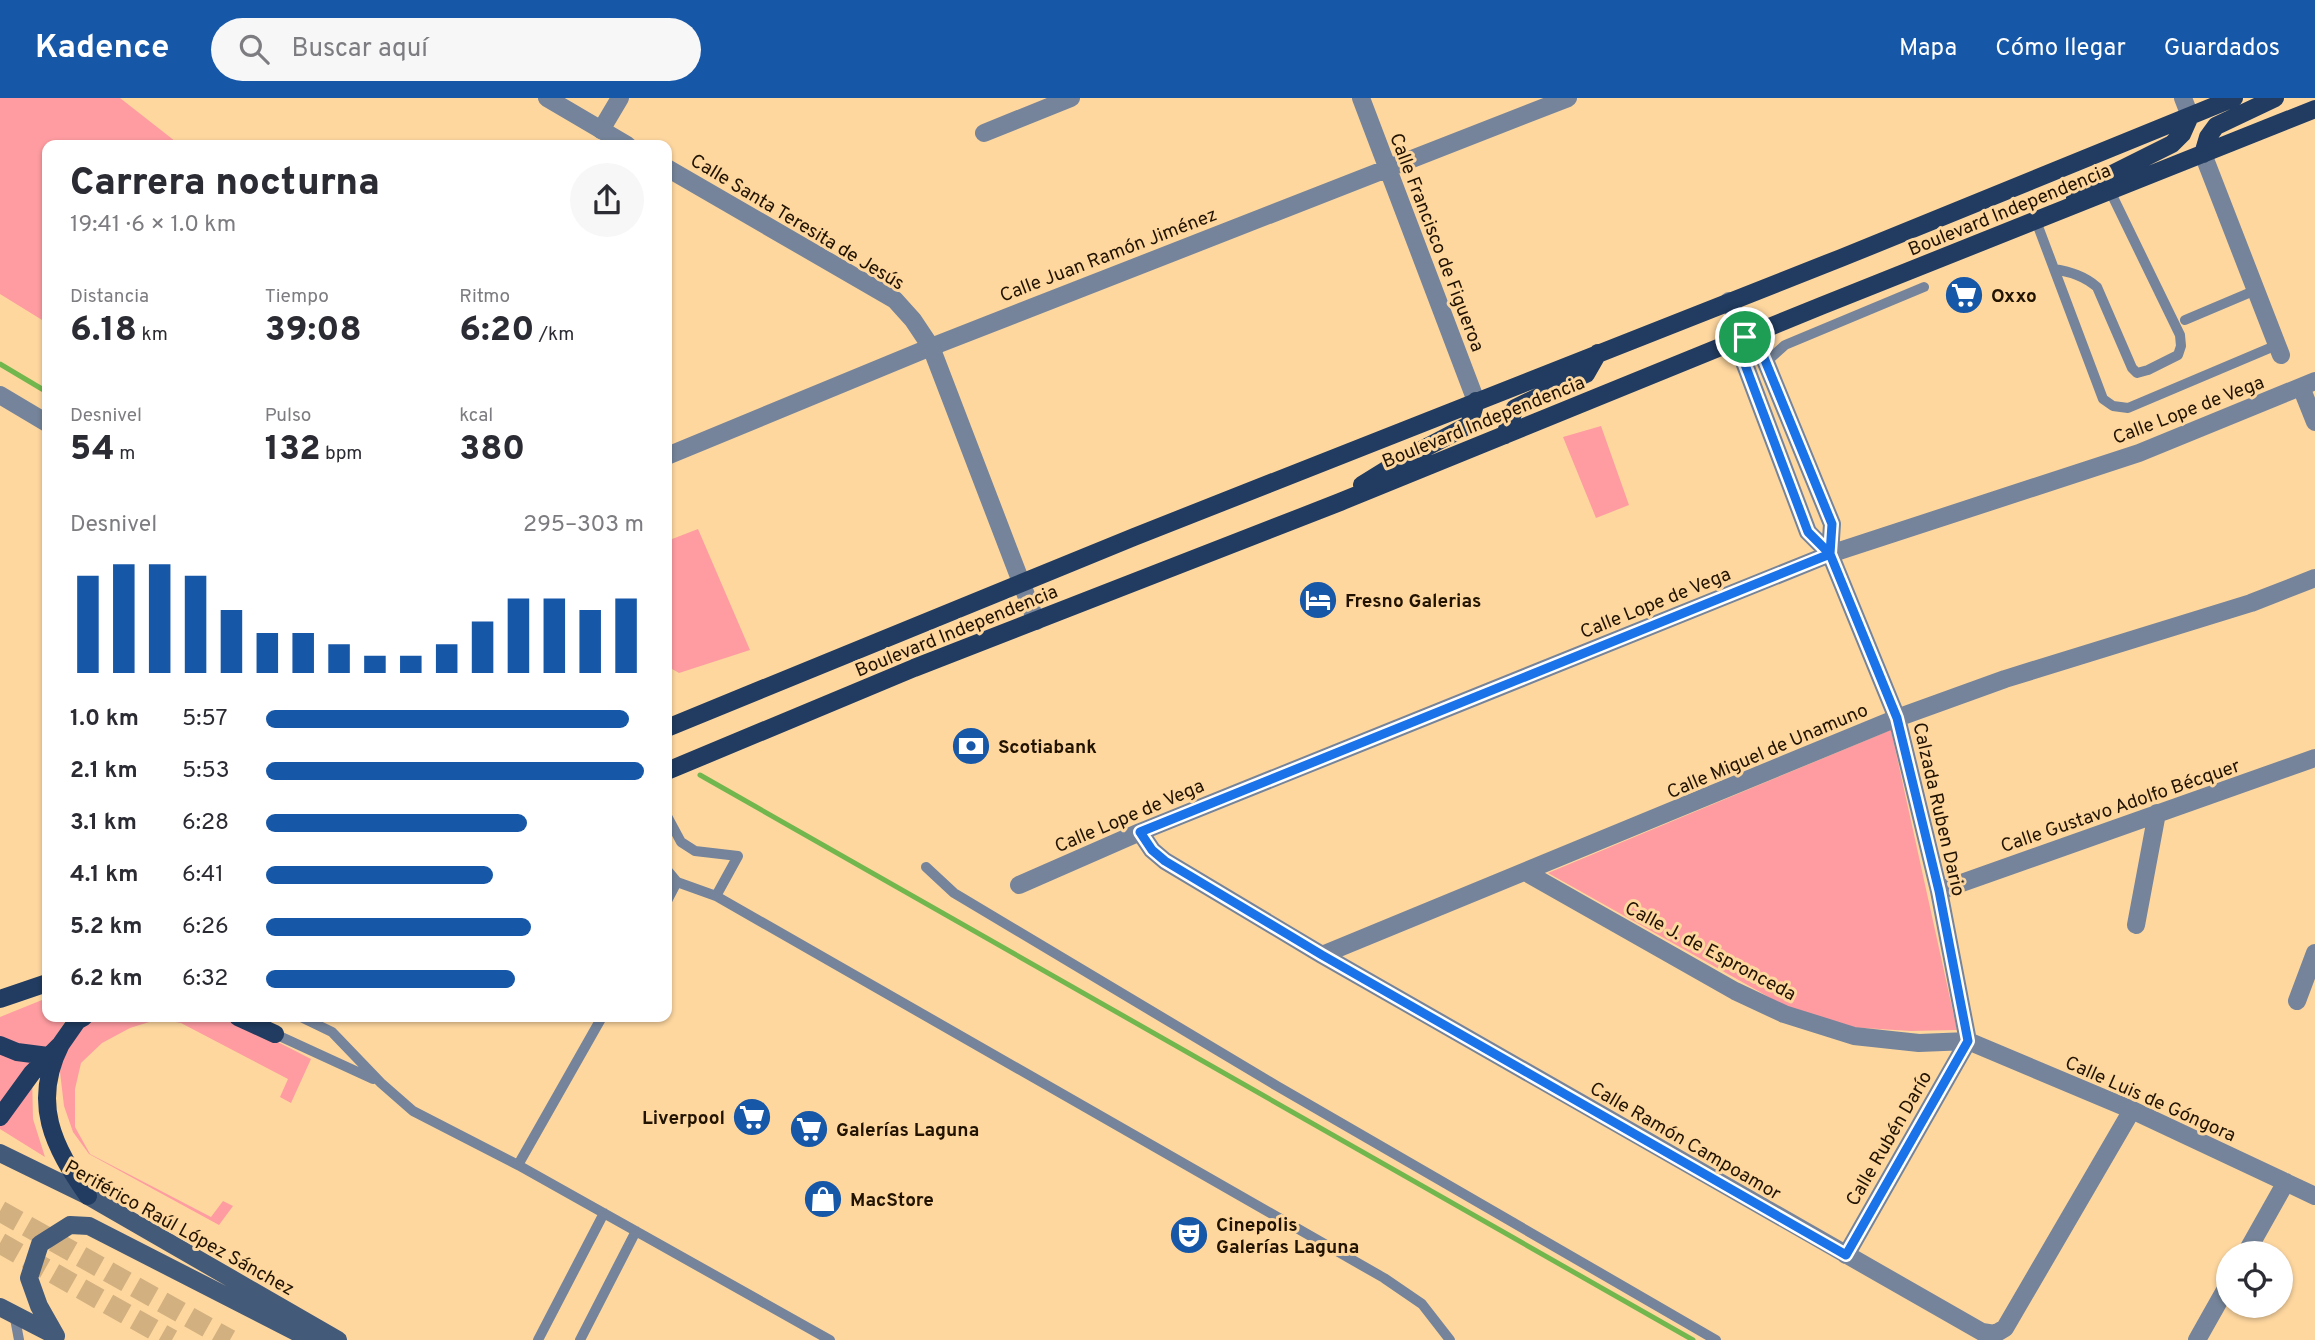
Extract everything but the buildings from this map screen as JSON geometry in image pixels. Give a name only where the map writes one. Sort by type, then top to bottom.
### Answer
[{"type":"main road","name":"Boulevard Independencia","points":[[672,727],[1021,582],[2234,98]]},
{"type":"main road","points":[[2203,153],[2208,137],[2216,126],[2275,98]]},
{"type":"main road","name":"Boulevard Independencia","points":[[672,768],[914,668],[1340,502],[2315,109]]},
{"type":"main road","points":[[2044,218],[2102,179],[2172,144],[2182,134],[2190,116]]},
{"type":"main road","points":[[1505,435],[1515,408],[1586,374],[1598,353]]},
{"type":"main road","points":[[1340,502],[1380,473],[1469,425],[1476,401]]},
{"type":"main road","points":[[672,734],[762,689]]},
{"type":"main road","points":[[0,999],[42,985]]},
{"type":"main road","points":[[0,1117],[32,1073],[55,1050],[76,1022]]},
{"type":"main road","points":[[249,1022],[275,1034]]},
{"type":"main road","points":[[0,1045],[17,1052],[55,1050]]},
{"type":"main road","points":[[55,1050],[47,1083],[50,1129],[69,1169],[88,1196]]},
{"type":"main road","name":"Periférico Raúl López Sánchez","points":[[0,1153],[88,1196],[338,1340]]},
{"type":"main road","points":[[59,1338],[29,1278],[40,1244],[70,1225],[89,1226],[304,1336],[318,1340]]},
{"type":"main road","points":[[7,1310],[59,1338]]},
{"type":"street","points":[[547,98],[618,140]]},
{"type":"street","points":[[601,130],[620,98]]},
{"type":"street","points":[[984,133],[1047,102],[1071,98]]},
{"type":"street","name":"Calle Francisco de Figueroa","points":[[1362,98],[1476,401]]},
{"type":"street","name":"Calle Juan Ramón Jiménez","points":[[672,454],[931,347],[1567,98]]},
{"type":"street","points":[[2183,98],[2190,116]]},
{"type":"street","points":[[2203,153],[2279,350]]},
{"type":"street","name":"Calle Santa Teresita de Jesús","points":[[672,171],[895,300],[913,320],[931,347],[1036,621]]},
{"type":"street","name":"Calzada Ruben Dario","points":[[1729,301],[1745,337],[1760,348],[1832,524],[1830,554]]},
{"type":"street","name":"Calzada Ruben Dario","points":[[1745,337],[1741,354],[1808,532],[1830,554],[1897,718],[1939,891],[1968,1041]]},
{"type":"street","points":[[2308,384],[2315,422]]},
{"type":"street","name":"Calle Lope de Vega","points":[[1018,885],[1140,832],[1830,554],[2139,453],[2308,384]]},
{"type":"street","points":[[0,395],[42,420]]},
{"type":"street","name":"Calle Miguel de Unamuno","points":[[1322,955],[1527,873],[1897,718],[2005,679],[2251,603],[2315,578]]},
{"type":"street","name":"Calle Gustavo Adolfo Bécquer","points":[[1939,891],[2315,758]]},
{"type":"street","points":[[2136,925],[2157,813]]},
{"type":"street","name":"Calle Ramón Campoamor","points":[[1140,832],[1152,850],[1165,861],[1322,955],[1982,1332],[1995,1334],[2005,1328],[2132,1110]]},
{"type":"street","name":"Calle J. de Espronceda","points":[[1527,873],[1735,990],[1784,1014],[1854,1036],[1919,1043],[1968,1041]]},
{"type":"street","points":[[2297,1001],[2315,953]]},
{"type":"street","name":"Calle Luis de Góngora","points":[[1968,1041],[2132,1110],[2315,1196]]},
{"type":"street","name":"Calle Rubén Darío","points":[[1846,1255],[1968,1041]]},
{"type":"street","points":[[2253,1241],[2286,1182]]},
{"type":"street","points":[[2197,1340],[2216,1306]]},
{"type":"lane","points":[[2054,269],[2078,275],[2096,287],[2132,368],[2137,373],[2178,355],[2180,335],[2110,191]]},
{"type":"lane","points":[[2044,218],[2054,269],[2103,399],[2113,406],[2128,408],[2279,350]]},
{"type":"lane","points":[[1766,362],[1785,345],[1924,287]]},
{"type":"lane","points":[[2185,320],[2256,290]]},
{"type":"lane","points":[[1769,428],[1790,421]]},
{"type":"lane","points":[[672,825],[681,842],[695,851],[737,856],[716,896]]},
{"type":"lane","points":[[926,867],[965,900],[1277,1086],[1716,1340]]},
{"type":"lane","points":[[672,876],[677,882],[716,896],[1384,1278],[1422,1304],[1450,1340]]},
{"type":"lane","points":[[672,892],[677,882]]},
{"type":"lane","points":[[263,1022],[275,1034],[381,1083]]},
{"type":"lane","points":[[311,1022],[332,1032],[381,1083],[413,1111],[518,1165],[831,1340]]},
{"type":"lane","points":[[518,1165],[599,1022]]},
{"type":"lane","points":[[538,1340],[604,1213]]},
{"type":"lane","points":[[580,1340],[636,1231]]},
{"type":"lane","points":[[7,1310],[19,1340]]},
{"type":"shaded area","points":[[0,98],[120,98],[174,140],[42,140],[42,320],[0,294]]},
{"type":"shaded area","points":[[1601,426],[1629,505],[1596,518],[1563,437]]},
{"type":"shaded area","points":[[698,529],[750,650],[679,673],[672,669],[672,539]]},
{"type":"shaded area","points":[[1891,730],[1957,1030],[1911,1031],[1848,1027],[1785,1006],[1548,873]]},
{"type":"shaded area","points":[[42,1000],[42,1022],[65,1022],[32,1073],[33,1119],[45,1157],[0,1129],[0,1017]]},
{"type":"shaded area","points":[[87,1022],[149,1022],[130,1028],[102,1043],[81,1063],[75,1089],[75,1127],[90,1154],[211,1217],[223,1201],[233,1206],[219,1225],[89,1154],[73,1132],[64,1106],[60,1072],[64,1053],[79,1029]]},
{"type":"shaded area","points":[[176,1022],[239,1022],[311,1059],[291,1103],[280,1097],[288,1079]]},
{"type":"waterway","points":[[0,364],[42,389]]},
{"type":"waterway","points":[[700,775],[1693,1340]]},
{"type":"tunnel","points":[[0,1211],[230,1340]]},
{"type":"tunnel","points":[[0,1243],[172,1340]]},
{"type":"place","name":"Oxxo","points":[[1964,295]]},
{"type":"place","name":"Fresno Galerias","points":[[1318,600]]},
{"type":"place","name":"Scotiabank","points":[[971,746]]},
{"type":"place","name":"Liverpool","points":[[752,1117]]},
{"type":"place","name":"Galerías Laguna","points":[[809,1129]]},
{"type":"place","name":"MacStore","points":[[823,1199]]},
{"type":"place","name":"Cinepolis Galerías Laguna","points":[[1189,1235]]},
{"type":"route","points":[[1745,337],[1741,354],[1808,532],[1830,554],[1140,832],[1152,850],[1165,861],[1322,955],[1846,1255],[1968,1041],[1939,891],[1897,718],[1830,554],[1832,524],[1760,348],[1745,337]]}]
